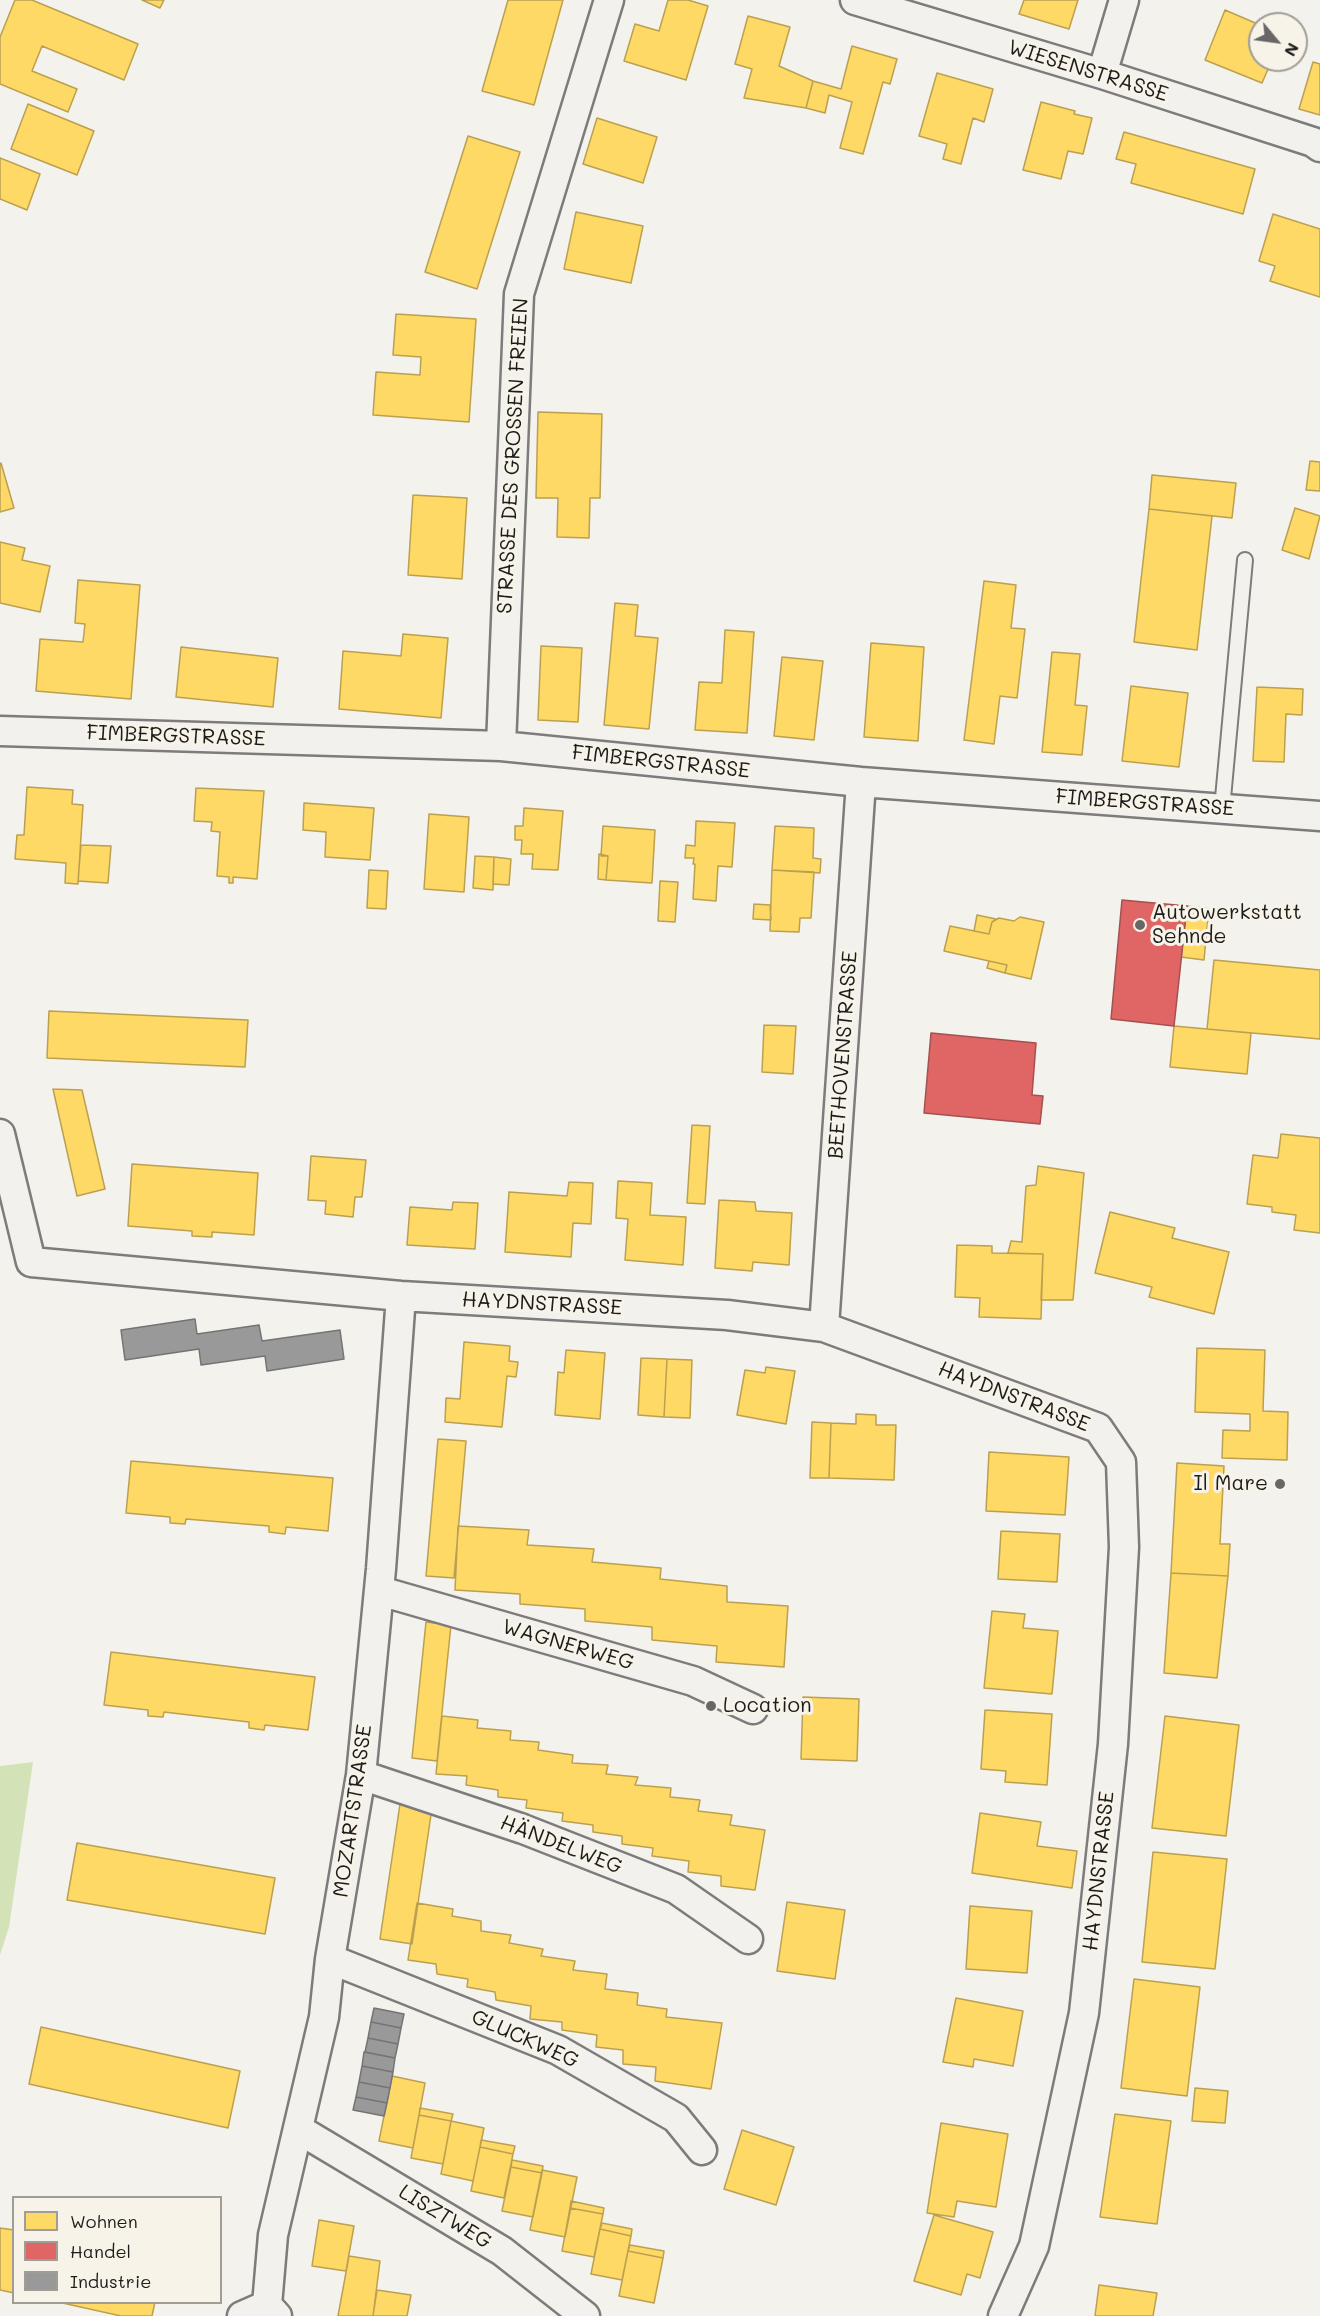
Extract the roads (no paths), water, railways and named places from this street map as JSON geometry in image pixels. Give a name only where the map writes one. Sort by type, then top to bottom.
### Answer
[{"type":"street","name":"STRASSE DES GROSSEN FREIEN","points":[[501,746],[519,294],[609,0]]},
{"type":"street","name":"WIESENSTRASSE","points":[[855,0],[1102,74],[1313,142],[1320,147]]},
{"type":"street","points":[[1102,74],[1124,0]]},
{"type":"street","name":"FIMBERGSTRASSE","points":[[0,731],[501,746],[861,782],[1320,816]]},
{"type":"street","name":"BEETHOVENSTRASSE","points":[[824,1327],[861,782]]},
{"type":"street","name":"HAYDNSTRASSE","points":[[0,1134],[32,1262],[401,1296],[727,1315],[824,1327],[1098,1428],[1121,1462],[1124,1546],[1113,1744],[1084,2013],[1034,2246],[1003,2316]]},
{"type":"street","name":"MOZARTSTRASSE","points":[[262,2312],[273,2235],[324,2017],[330,1959],[361,1776],[380,1591],[401,1296]]},
{"type":"street","name":"WAGNERWEG","points":[[380,1591],[693,1681],[753,1709]]},
{"type":"street","name":"HÄNDELWEG","points":[[361,1776],[523,1829],[676,1889],[748,1939]]},
{"type":"street","name":"GLUCKWEG","points":[[330,1959],[558,2050],[676,2118],[702,2150]]},
{"type":"street","name":"LISZTWEG","points":[[298,2129],[502,2251],[585,2316]]},
{"type":"lane","points":[[1222,809],[1245,560]]},
{"type":"place","name":"Autowerkstatt Sehnde","points":[[1140,925]]},
{"type":"place","name":"Il Mare","points":[[1280,1484]]},
{"type":"place","name":"Location","points":[[711,1706]]}]
